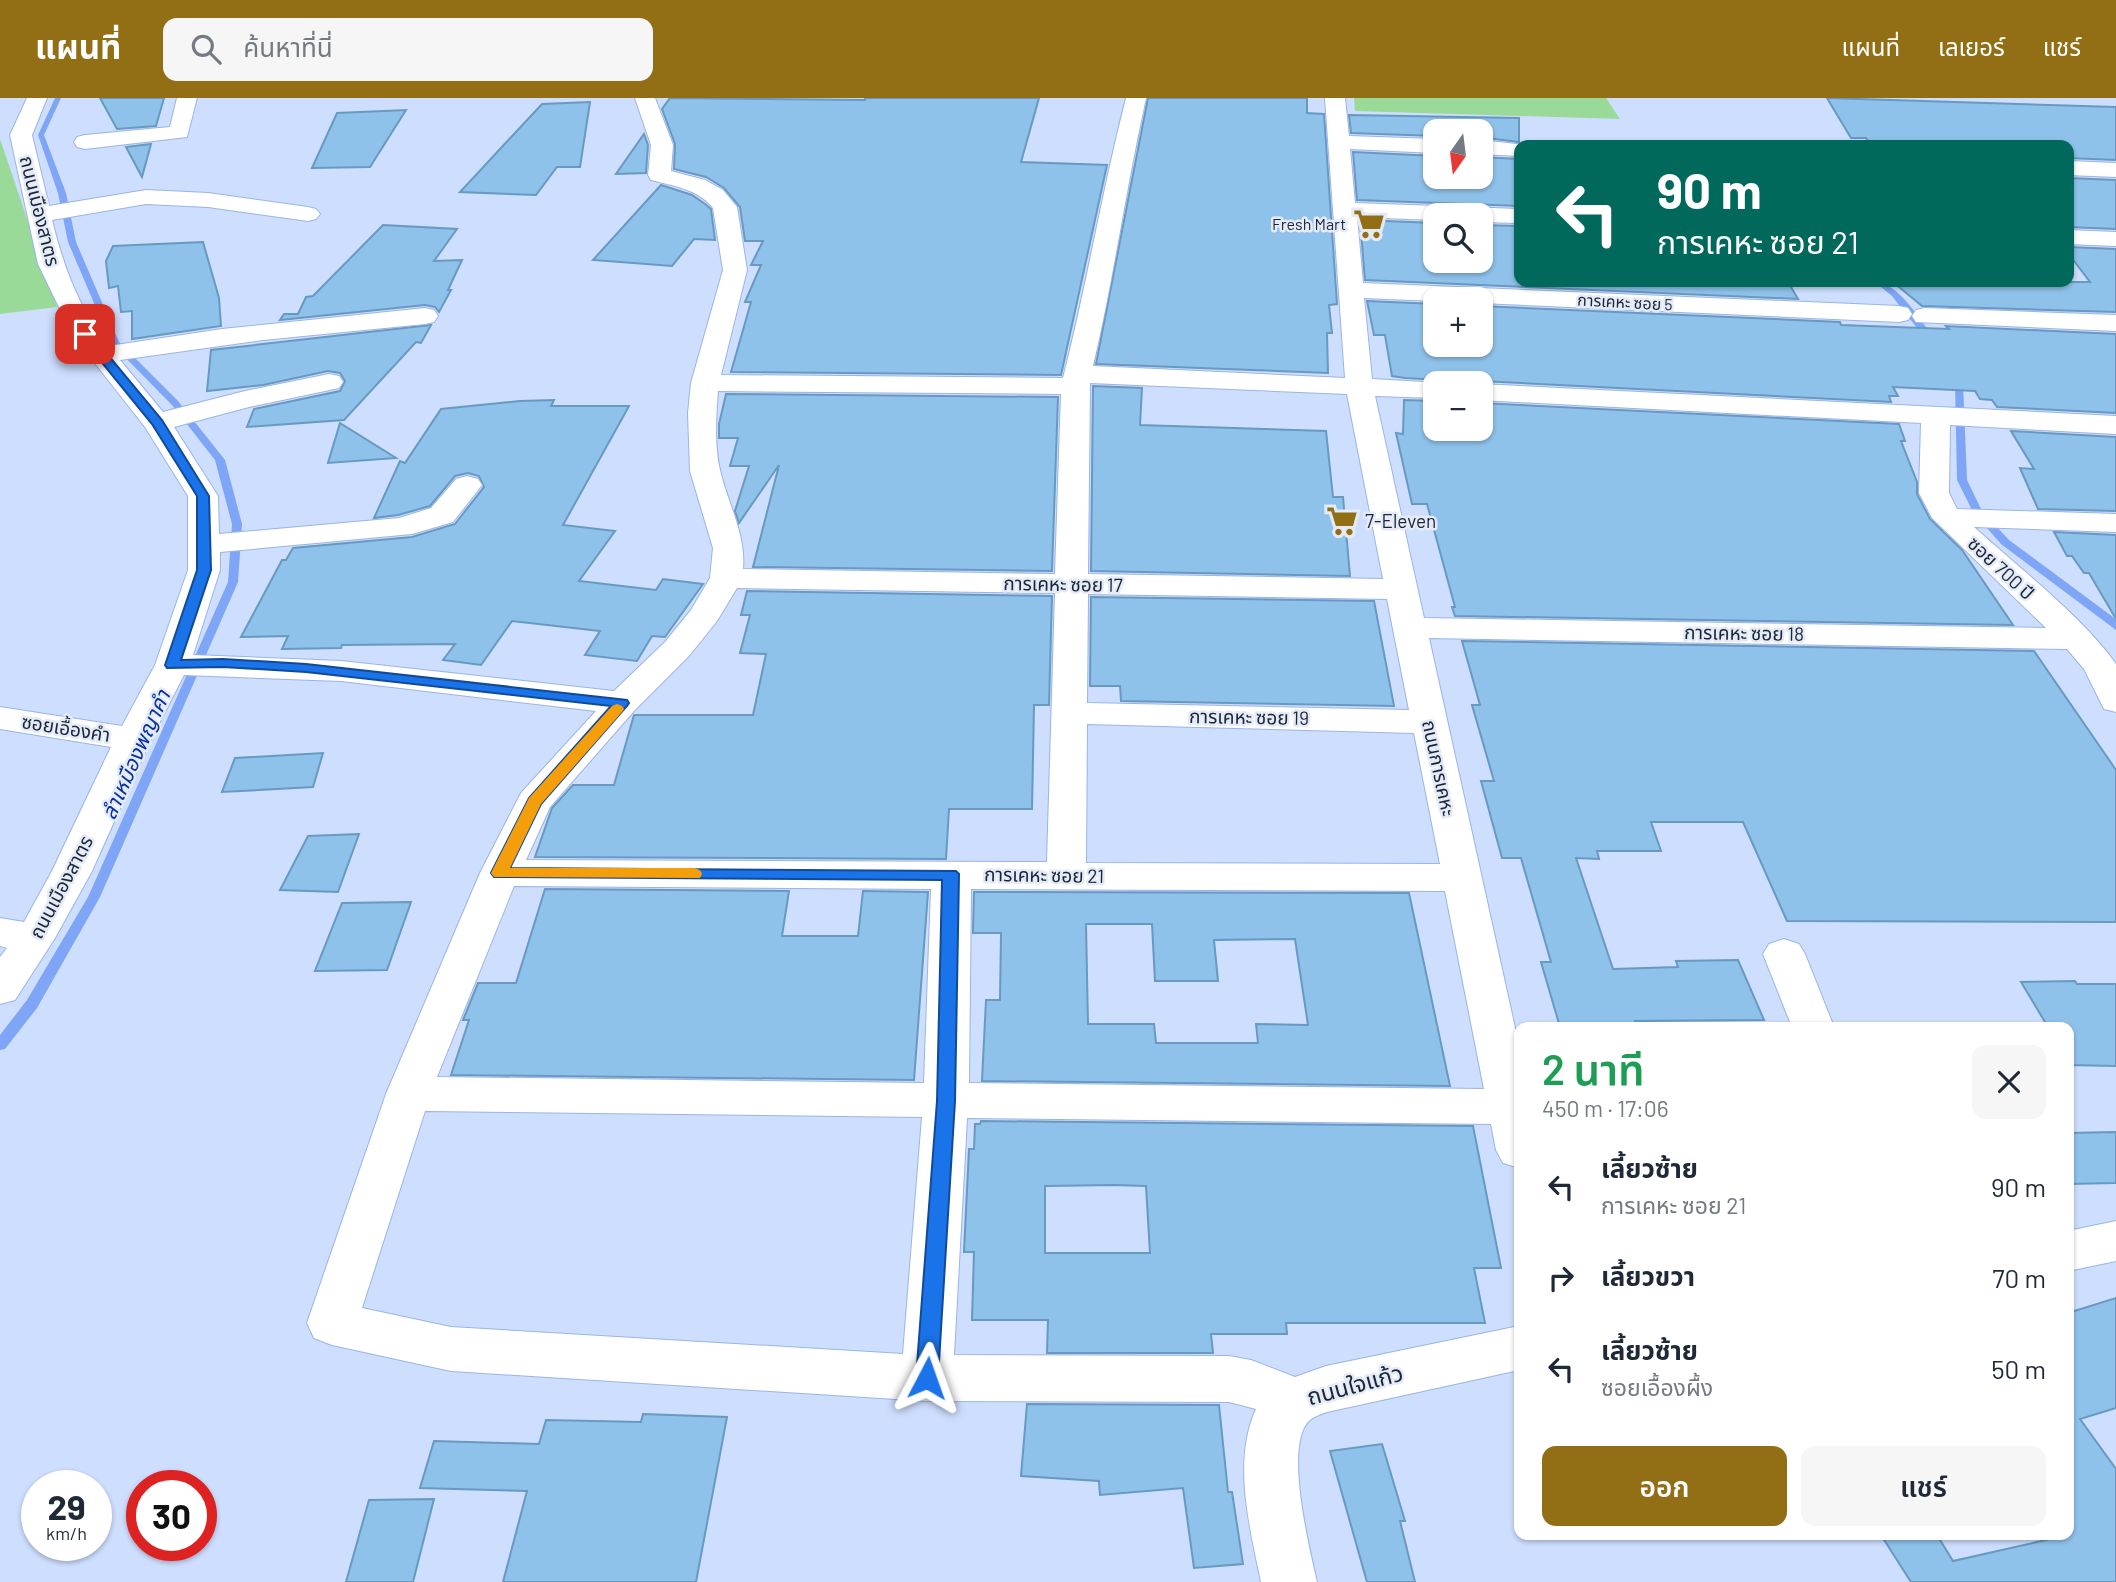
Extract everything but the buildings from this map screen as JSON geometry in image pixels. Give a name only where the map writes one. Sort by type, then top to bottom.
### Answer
[{"type":"street","name":"ถนนเมืองสาตร","points":[[0,989],[18,935],[72,871],[133,738],[195,664],[204,570],[215,544],[203,496],[164,420],[109,354],[85,334],[50,264],[50,213],[21,135],[37,98]]},
{"type":"street","points":[[85,142],[179,132],[187,98]]},
{"type":"street","points":[[645,98],[662,145],[659,175],[696,185],[715,195],[725,208],[734,270],[705,383],[702,413],[705,471],[729,548],[726,578],[705,614],[684,640],[622,703],[534,802],[500,873],[408,1094],[332,1323],[451,1349],[927,1378],[1206,1377],[1251,1383],[1294,1401]]},
{"type":"street","points":[[1066,876],[1070,584],[1077,380],[1136,98]]},
{"type":"street","name":"ถนนการเคหะ","points":[[1335,98],[1359,386],[1514,1126]]},
{"type":"street","points":[[1339,142],[1423,146]]},
{"type":"street","points":[[1493,148],[1514,149]]},
{"type":"street","points":[[2074,168],[2116,170]]},
{"type":"street","points":[[50,213],[146,197],[195,200],[308,214]]},
{"type":"street","points":[[1344,209],[1514,216]]},
{"type":"street","points":[[2074,237],[2116,239]]},
{"type":"street","name":"การเคหะ ซอย 5","points":[[1351,290],[1899,314]]},
{"type":"street","points":[[109,354],[240,333],[425,316]]},
{"type":"street","points":[[1925,316],[2116,323]]},
{"type":"street","points":[[705,383],[1077,380],[1423,389]]},
{"type":"street","points":[[164,420],[329,382]]},
{"type":"street","points":[[1493,393],[2116,425]]},
{"type":"street","name":"ซอย 700 ปี","points":[[1936,415],[1934,494],[1947,518],[2077,639],[2100,666],[2116,701]]},
{"type":"street","points":[[215,544],[265,537],[401,527],[442,515],[467,485]]},
{"type":"street","points":[[1947,518],[1995,517],[2116,523]]},
{"type":"street","name":"การเคหะ ซอย 17","points":[[726,578],[1401,589]]},
{"type":"street","name":"การเคหะ ซอย 18","points":[[1410,628],[2077,639]]},
{"type":"street","points":[[195,664],[306,668],[622,703]]},
{"type":"street","name":"การเคหะ ซอย 19","points":[[1069,713],[1429,722]]},
{"type":"street","name":"ซอยเอื้องคำ","points":[[0,718],[133,738]]},
{"type":"street","name":"การเคหะ ซอย 21","points":[[500,873],[1461,878]]},
{"type":"street","points":[[927,1378],[946,1101],[951,874]]},
{"type":"street","points":[[1784,954],[1811,1022]]},
{"type":"street","points":[[408,1094],[1510,1107]]},
{"type":"street","points":[[2074,1250],[2116,1241]]},
{"type":"street","name":"ถนนใจแก้ว","points":[[1289,1582],[1276,1522],[1271,1467],[1279,1416],[1294,1401],[1325,1389],[1514,1349]]},
{"type":"green space","points":[[1354,98],[1606,98],[1620,119],[1355,111]]},
{"type":"green space","points":[[0,139],[57,307],[0,314]]},
{"type":"waterway","name":"ลำเหมืองพญาคำ","points":[[0,1045],[32,1004],[94,897],[233,582],[237,524],[220,460],[175,403],[115,343],[72,242],[62,193],[41,135],[58,98]]},
{"type":"waterway","points":[[1886,287],[1895,294],[1931,340]]},
{"type":"waterway","points":[[1954,376],[1959,383],[1962,480],[1978,512],[2005,542],[2116,627]]},
{"type":"slow traffic","points":[[617,709],[534,802],[500,873],[694,874]]},
{"type":"place","name":"Fresh Mart","points":[[1369,224]]},
{"type":"place","name":"7-Eleven","points":[[1342,521]]},
{"type":"route","points":[[85,334],[157,423],[203,496],[204,570],[172,665],[223,663],[306,668],[622,703],[534,802],[500,873],[951,874],[946,1101],[927,1378]]}]
